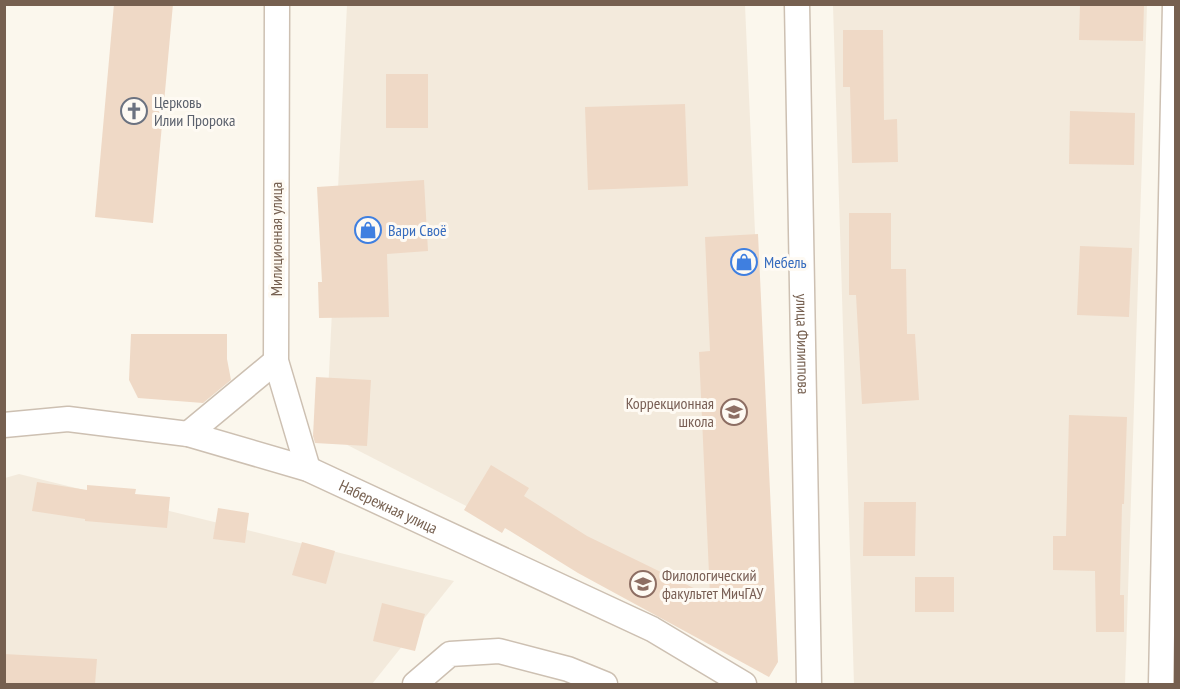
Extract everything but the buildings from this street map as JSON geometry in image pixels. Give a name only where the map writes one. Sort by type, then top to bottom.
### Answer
[{"type":"street","name":"Милиционная улица","points":[[277,4],[276,361],[308,469]]},
{"type":"street","name":"улица Филиппова","points":[[797,4],[809,684]]},
{"type":"street","points":[[1161,684],[1174,4]]},
{"type":"street","points":[[188,434],[276,361]]},
{"type":"street","name":"Набережная улица","points":[[4,425],[68,419],[188,434],[308,469],[652,629],[744,684]]},
{"type":"street","points":[[415,684],[450,654],[499,651],[568,669],[605,684]]},
{"type":"shaded area","points":[[347,5],[745,5],[774,664],[326,434]]},
{"type":"shaded area","points":[[833,5],[1147,5],[1125,684],[854,684]]},
{"type":"shaded area","points":[[19,474],[454,581],[372,684],[5,684],[5,478]]},
{"type":"place","name":"Церковь Илии Пророка","points":[[134,111]]},
{"type":"place","name":"Вари Своё","points":[[368,230]]},
{"type":"place","name":"Мебель","points":[[744,262]]},
{"type":"place","name":"Коррекционная школа","points":[[734,412]]},
{"type":"place","name":"Филологический факультет МичГАУ","points":[[643,584]]}]
